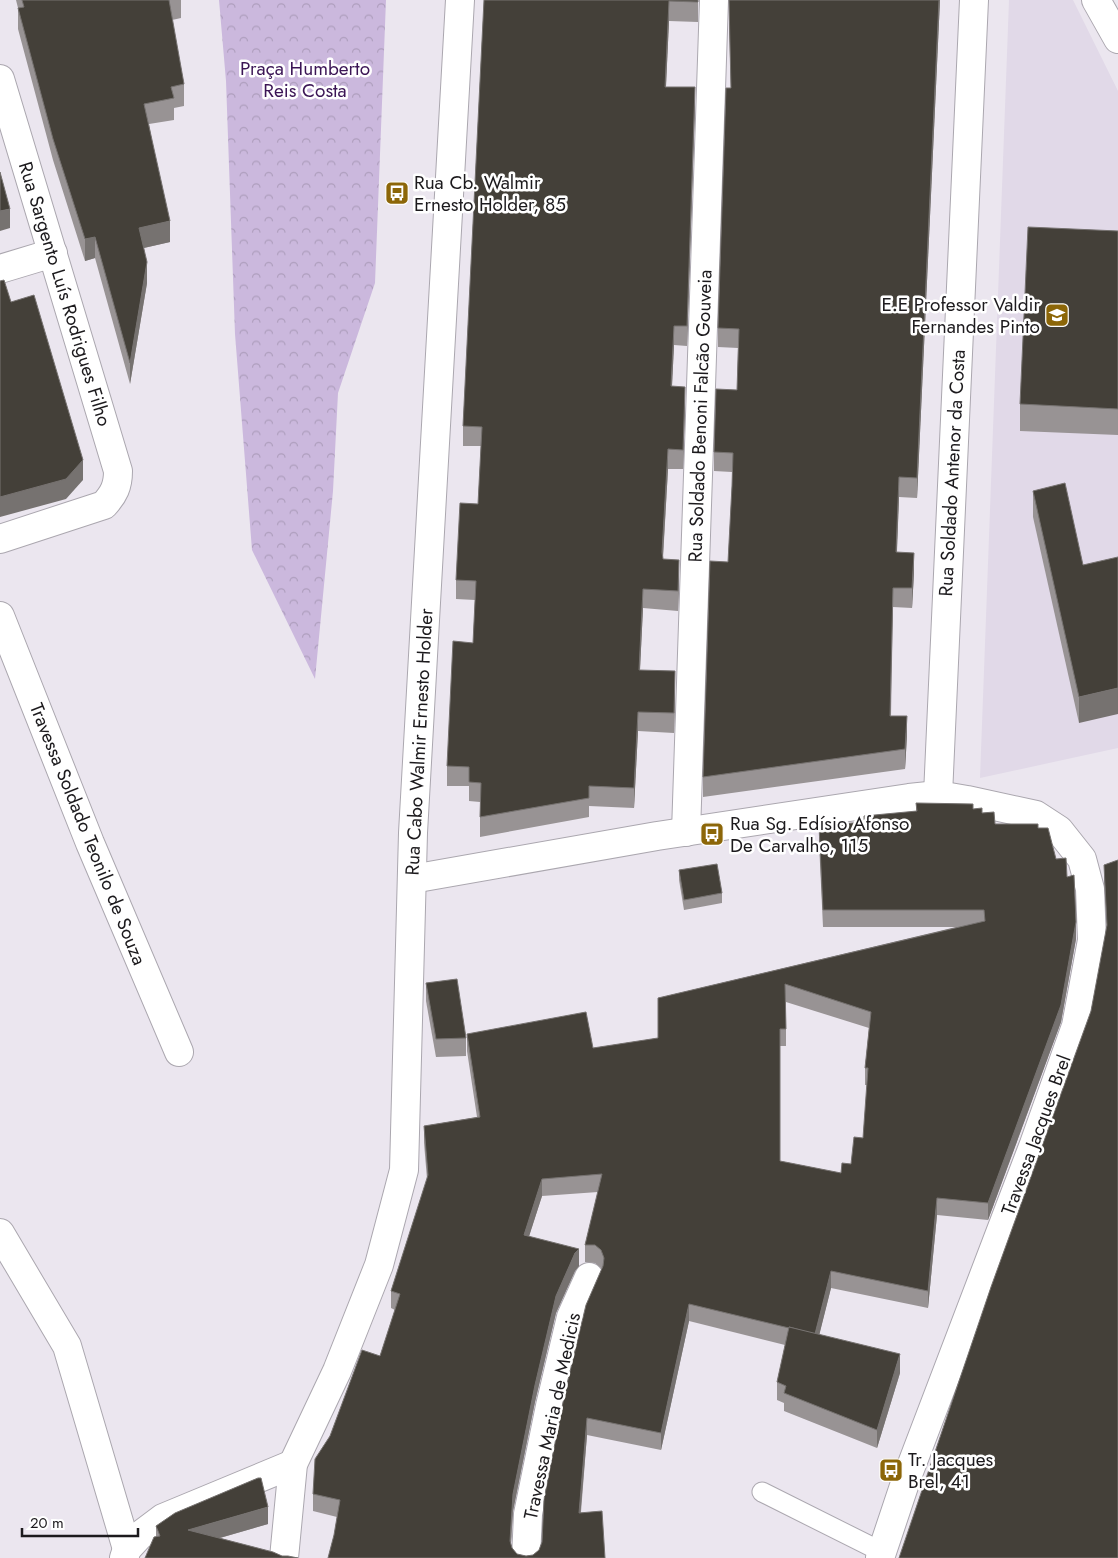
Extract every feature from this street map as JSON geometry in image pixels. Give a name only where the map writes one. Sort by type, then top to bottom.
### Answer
[{"type":"street","name":"Rua Cabo Walmir Ernesto Holder","points":[[284,1558],[293,1464],[337,1370],[379,1266],[404,1170],[413,823],[460,0]]},
{"type":"street","name":"Rua Soldado Benoni Falcão Gouveia","points":[[686,832],[714,0]]},
{"type":"street","name":"Rua Soldado Antenor da Costa","points":[[938,795],[974,0]]},
{"type":"street","points":[[1096,0],[1118,39]]},
{"type":"street","name":"Rua Sargento Luís Rodrigues Filho","points":[[0,80],[118,470],[116,489],[104,505],[0,539]]},
{"type":"street","points":[[0,269],[53,253]]},
{"type":"street","name":"Travessa Soldado Teonilo de Souza","points":[[0,616],[90,843],[179,1052]]},
{"type":"street","name":"Travessa Jacques Brel","points":[[412,879],[686,832],[938,795],[1036,815],[1059,830],[1082,859],[1090,889],[1092,940],[1078,1018],[1034,1144],[907,1477],[881,1555]]},
{"type":"street","points":[[0,1233],[67,1346],[126,1554]]},
{"type":"street","name":"Travessa Maria de Medicis","points":[[526,1558],[528,1514],[550,1406],[571,1317],[589,1277]]},
{"type":"street","points":[[126,1554],[140,1536],[163,1518],[293,1464]]},
{"type":"lane","points":[[762,1492],[881,1555]]},
{"type":"shaded area","name":"E.E Professor Valdir Fernandes Pinto","points":[[1009,0],[1073,0],[1118,91],[1118,748],[980,778]]},
{"type":"green space","name":"Praça Humberto Reis Costa","points":[[219,0],[386,0],[375,283],[338,393],[333,491],[315,679],[252,550],[235,334],[226,81]]},
{"type":"building","points":[[22,0],[169,0],[184,84],[171,87],[174,98],[144,104],[170,221],[139,228],[147,262],[130,363],[95,237],[85,239],[53,139],[18,8],[24,7]]},
{"type":"building","points":[[484,0],[698,0],[698,2],[669,1],[665,87],[695,87],[687,326],[674,326],[671,386],[685,387],[683,450],[668,449],[662,552],[663,559],[679,560],[678,591],[643,589],[639,670],[675,671],[674,713],[638,712],[634,788],[589,786],[589,798],[480,817],[481,783],[469,782],[469,767],[447,766],[453,641],[473,643],[476,581],[456,580],[460,503],[478,504],[482,427],[463,426]]},
{"type":"building","points":[[729,0],[939,0],[917,478],[899,477],[896,552],[914,553],[912,588],[893,588],[890,716],[907,716],[905,749],[703,777],[710,561],[728,562],[732,486],[733,453],[714,452],[716,389],[737,390],[739,329],[718,328],[726,88],[731,88]]},
{"type":"building","points":[[0,172],[10,209],[0,211]]},
{"type":"building","points":[[1028,227],[1118,231],[1118,409],[1020,404]]},
{"type":"building","points":[[4,280],[11,302],[34,295],[83,460],[66,479],[0,497],[0,281]]},
{"type":"building","points":[[1065,483],[1083,565],[1118,557],[1118,688],[1079,697],[1033,491]]},
{"type":"building","points":[[916,803],[973,804],[973,809],[982,808],[982,813],[994,812],[995,824],[1038,824],[1038,828],[1048,828],[1056,859],[1066,858],[1067,877],[1074,875],[1076,922],[1061,1005],[988,1203],[937,1198],[928,1291],[831,1271],[815,1334],[689,1304],[661,1433],[587,1418],[579,1513],[602,1511],[605,1558],[328,1558],[340,1500],[313,1494],[315,1459],[330,1436],[362,1350],[380,1356],[400,1294],[391,1291],[428,1175],[424,1126],[480,1117],[467,1034],[586,1012],[593,1048],[658,1038],[658,998],[985,921],[984,910],[823,910],[819,826],[864,822],[864,816],[917,811]],"holes":[[[785,984],[871,1012],[865,1068],[868,1068],[863,1138],[854,1137],[851,1164],[842,1163],[841,1173],[780,1161],[780,1029],[786,1029]],[[602,1174],[585,1245],[595,1245],[601,1250],[604,1258],[603,1266],[586,1305],[565,1392],[544,1499],[542,1542],[539,1550],[533,1555],[526,1556],[517,1554],[512,1548],[510,1541],[513,1494],[535,1385],[556,1296],[575,1253],[579,1249],[524,1235],[542,1179]]]},
{"type":"building","points":[[1118,860],[1118,1558],[899,1558],[991,1287],[1091,1011],[1107,925],[1104,865]]},
{"type":"building","points":[[717,864],[722,893],[684,900],[679,870]]},
{"type":"building","points":[[457,979],[466,1038],[436,1039],[426,983]]},
{"type":"building","points":[[789,1327],[900,1354],[877,1430],[784,1393],[786,1386],[777,1382]]},
{"type":"building","points":[[261,1478],[268,1507],[188,1530],[282,1556],[298,1558],[145,1558],[154,1537],[160,1536],[156,1526],[175,1513]]},
{"type":"place","name":"Rua Cb. Walmir Ernesto Holder, 85","points":[[397,193]]},
{"type":"place","name":"E.E Professor Valdir Fernandes Pinto","points":[[1057,315]]},
{"type":"place","name":"Rua Sg. Edísio Afonso De Carvalho, 115","points":[[712,834]]},
{"type":"place","name":"Tr. Jacques Brel, 41","points":[[891,1470]]}]
